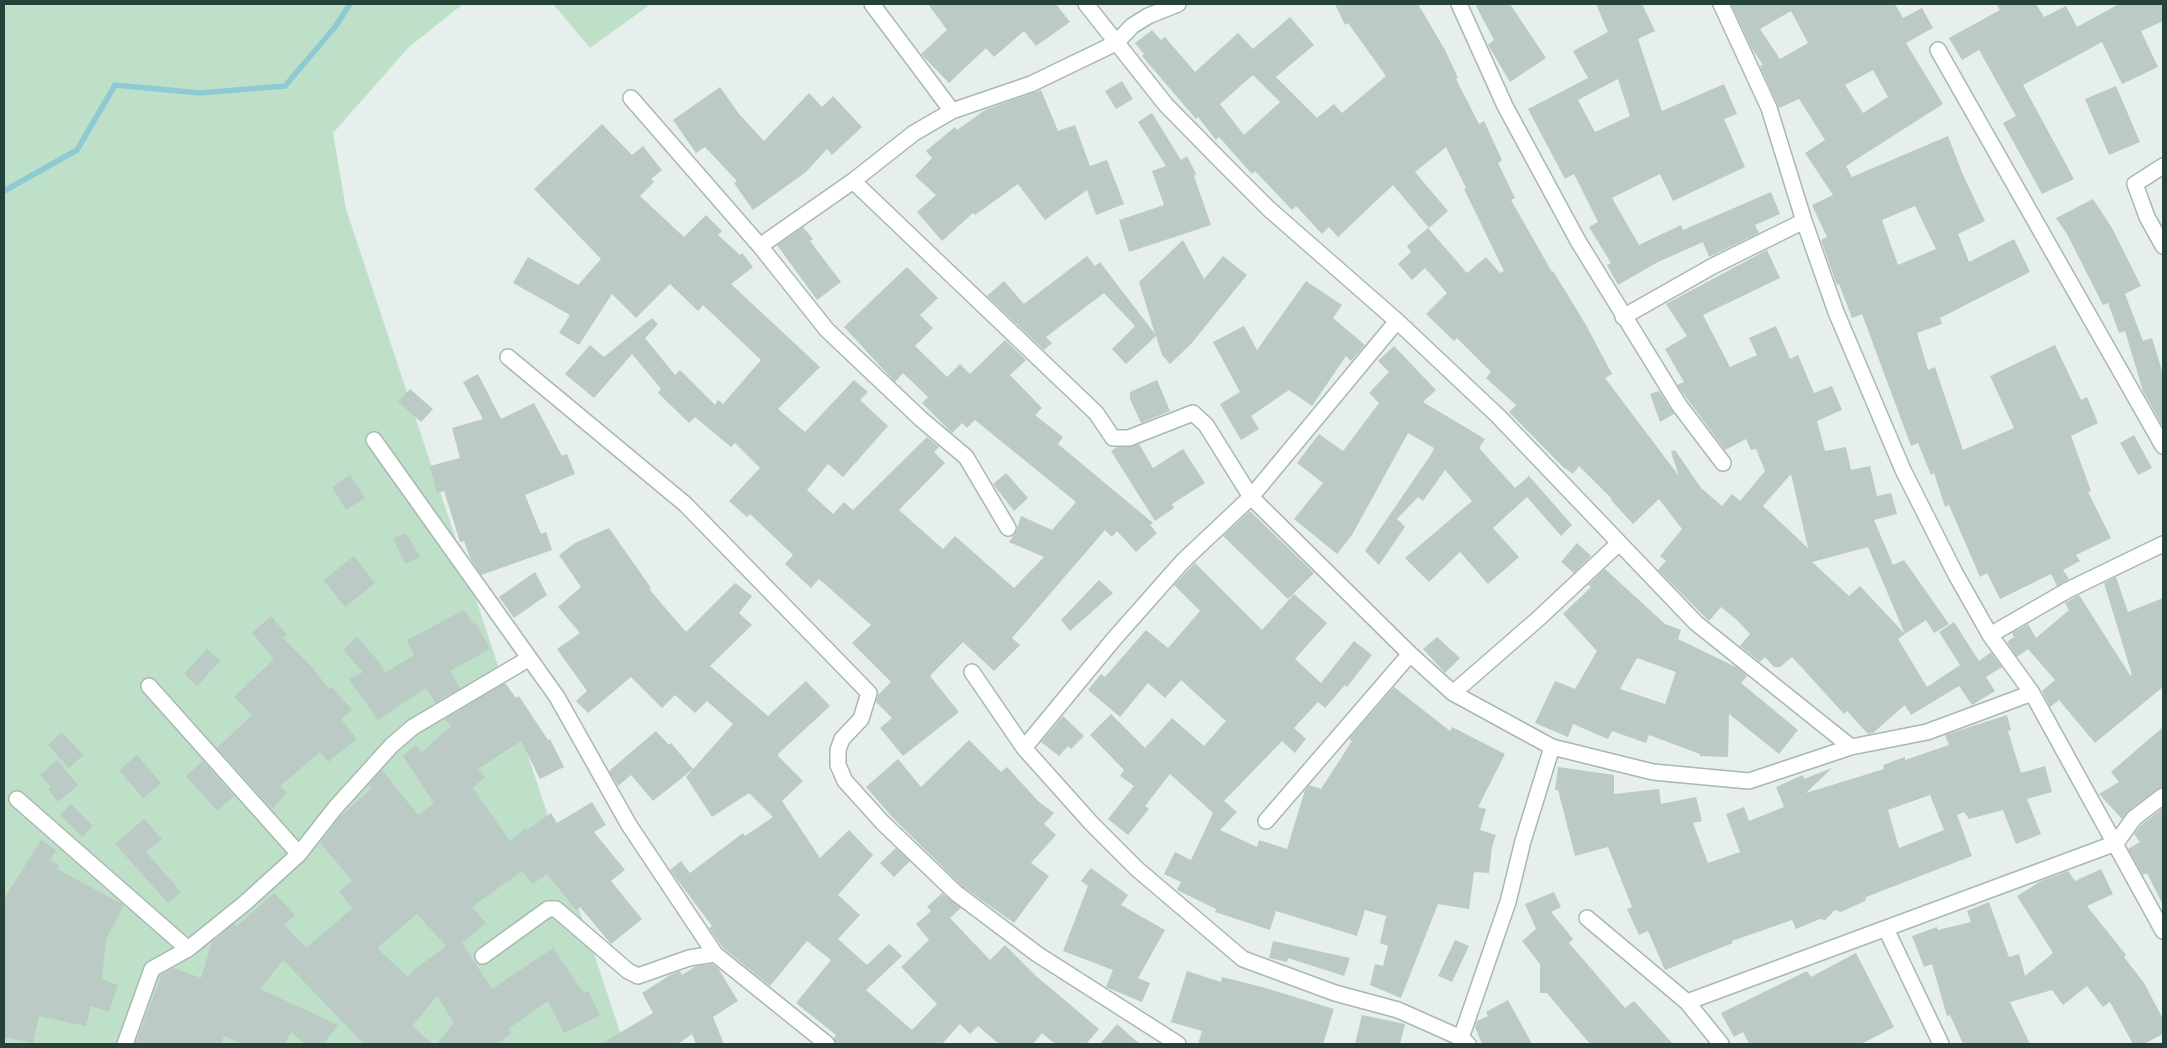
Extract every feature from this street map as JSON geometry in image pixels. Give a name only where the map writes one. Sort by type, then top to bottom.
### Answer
[{"type":"street","points":[[872,4],[952,111]]},
{"type":"street","points":[[1086,4],[1166,105],[1269,209],[1396,321],[1498,416],[1618,544],[1696,623],[1851,748]]},
{"type":"street","points":[[760,246],[853,181],[914,133],[952,111],[1032,84],[1116,43],[1132,26],[1148,16],[1178,4]]},
{"type":"street","points":[[1460,4],[1505,106],[1578,241],[1678,405],[1723,464]]},
{"type":"street","points":[[1721,4],[1769,108],[1804,221],[1836,312],[1902,470],[1955,573],[1990,635],[2032,694],[2163,931]]},
{"type":"street","points":[[1938,50],[2163,446]]},
{"type":"street","points":[[631,98],[760,246],[827,330],[921,419],[966,457],[1008,528]]},
{"type":"street","points":[[2163,166],[2135,184],[2147,217],[2163,246]]},
{"type":"street","points":[[853,181],[1096,413],[1113,438],[1128,438],[1193,413],[1206,426],[1251,497],[1410,654],[1453,693],[1552,747],[1653,772],[1749,781],[1851,748],[1927,732],[2032,694]]},
{"type":"street","points":[[1623,317],[1713,266],[1804,221]]},
{"type":"street","points":[[1024,748],[1114,639],[1177,568],[1251,497],[1396,321]]},
{"type":"street","points":[[508,357],[685,504],[869,693],[861,719],[842,739],[838,750],[838,765],[845,781],[883,823],[956,893],[1030,949],[1178,1044]]},
{"type":"street","points":[[374,440],[557,698],[630,825],[715,954],[827,1044]]},
{"type":"street","points":[[1453,693],[1538,619],[1618,544]]},
{"type":"street","points":[[1990,635],[2068,590],[2163,544]]},
{"type":"street","points":[[1266,821],[1410,654]]},
{"type":"street","points":[[125,1044],[152,969],[188,949],[245,903],[299,854],[335,808],[392,745],[413,727],[528,659]]},
{"type":"street","points":[[972,672],[1024,748],[1137,869],[1243,959],[1335,993],[1398,1010],[1465,1041],[1508,902],[1523,841],[1552,747]]},
{"type":"street","points":[[150,686],[299,854]]},
{"type":"street","points":[[1687,1002],[2116,843],[2134,818],[2163,796]]},
{"type":"street","points":[[17,799],[188,949]]},
{"type":"street","points":[[483,956],[548,909],[556,909],[628,971],[638,976],[689,958],[715,954]]},
{"type":"street","points":[[1587,918],[1687,1002],[1720,1044]]},
{"type":"street","points":[[1886,929],[1941,1044]]},
{"type":"green space","points":[[4,4],[463,4],[409,47],[333,133],[346,209],[624,1044],[4,1044]]},
{"type":"green space","points":[[553,4],[651,4],[590,48]]},
{"type":"building","points":[[928,4],[1056,4],[1070,22],[1036,46],[1024,31],[994,57],[986,48],[949,83],[921,54],[947,30]]},
{"type":"building","points":[[1335,4],[1418,4],[1445,50],[1458,78],[1456,79],[1479,124],[1484,121],[1502,160],[1498,163],[1515,198],[1511,200],[1552,272],[1586,325],[1612,374],[1605,378],[1679,476],[1671,452],[1675,450],[1701,488],[1722,506],[1732,494],[1740,501],[1765,471],[1756,449],[1751,450],[1746,439],[1725,450],[1677,385],[1684,382],[1665,349],[1687,336],[1666,304],[1767,250],[1780,278],[1703,315],[1730,367],[1757,355],[1749,338],[1776,326],[1790,359],[1798,355],[1814,393],[1832,386],[1842,410],[1817,421],[1825,451],[1846,447],[1851,470],[1870,466],[1877,496],[1891,493],[1897,514],[1874,520],[1893,565],[1904,560],[1949,624],[1934,633],[1926,620],[1898,639],[1927,687],[1960,665],[1939,632],[1954,622],[1979,661],[1991,652],[2002,667],[1986,677],[1995,691],[1972,705],[1959,686],[1911,715],[1905,705],[1873,733],[1868,734],[1847,711],[1844,714],[1792,657],[1780,667],[1774,667],[1765,657],[1760,662],[1740,646],[1750,634],[1737,620],[1721,607],[1709,621],[1658,570],[1666,561],[1660,556],[1682,529],[1659,499],[1633,524],[1612,499],[1579,466],[1573,474],[1563,467],[1509,412],[1516,405],[1486,378],[1491,372],[1457,338],[1454,341],[1426,314],[1447,293],[1425,268],[1412,280],[1398,264],[1411,252],[1407,246],[1428,228],[1467,273],[1486,257],[1500,273],[1504,271],[1446,147],[1415,172],[1448,211],[1429,228],[1393,185],[1338,237],[1329,227],[1322,234],[1296,206],[1292,210],[1255,171],[1252,174],[1219,137],[1216,140],[1198,117],[1196,119],[1142,56],[1144,54],[1135,43],[1152,30],[1161,40],[1165,37],[1195,72],[1238,33],[1253,49],[1290,17],[1314,45],[1276,77],[1317,118],[1334,104],[1342,113],[1386,76],[1348,23],[1345,25]],"holes":[[[1253,75],[1280,102],[1244,135],[1220,104]],[[1791,474],[1808,548],[1763,506]],[[1868,547],[1905,634],[1860,586],[1849,596],[1812,562]]]},
{"type":"building","points":[[1475,4],[1510,4],[1546,58],[1510,82],[1488,45],[1494,40]]},
{"type":"building","points":[[1596,4],[1642,4],[1655,31],[1638,39],[1662,111],[1724,84],[1737,114],[1724,119],[1745,167],[1673,201],[1660,174],[1612,198],[1639,245],[1681,225],[1683,230],[1771,192],[1780,214],[1755,225],[1759,233],[1709,257],[1703,242],[1658,262],[1618,285],[1607,265],[1611,263],[1589,227],[1598,222],[1574,174],[1565,179],[1528,109],[1588,78],[1573,51],[1608,32]],"holes":[[[1618,79],[1630,116],[1595,132],[1578,100]]]},
{"type":"building","points":[[1731,4],[1895,4],[1903,18],[1922,8],[1933,28],[1906,43],[1943,104],[1846,166],[1852,177],[1948,136],[1963,175],[1985,221],[1958,234],[1969,262],[2014,239],[2030,272],[1940,318],[1942,324],[1917,333],[1928,370],[1935,367],[1963,450],[2014,428],[1990,376],[2055,345],[2081,400],[2087,397],[2098,423],[2071,436],[2091,491],[2088,492],[2111,538],[2076,555],[2080,561],[2063,570],[2069,579],[2057,586],[2051,574],[2000,599],[1987,573],[1980,577],[1949,505],[1945,507],[1934,473],[1931,475],[1918,443],[1911,446],[1862,314],[1852,318],[1839,284],[1837,285],[1821,240],[1827,237],[1812,205],[1833,195],[1805,153],[1825,140],[1799,99],[1779,108],[1760,66],[1763,65],[1752,49]],"holes":[[[1791,11],[1808,43],[1780,59],[1760,29]],[[1873,70],[1888,97],[1863,113],[1845,85]],[[1915,206],[1936,249],[1898,265],[1882,220]]]},
{"type":"building","points":[[1996,4],[2036,4],[2044,17],[2066,6],[2077,27],[2119,4],[2163,4],[2163,21],[2141,31],[2158,67],[2122,84],[2102,42],[2023,85],[2074,179],[2042,194],[2003,123],[2016,116],[1979,50],[1962,60],[1949,38],[2000,10]]},
{"type":"building","points":[[1122,81],[1133,99],[1116,109],[1105,91]]},
{"type":"building","points":[[2116,86],[2140,142],[2109,155],[2085,99]]},
{"type":"building","points":[[720,87],[739,114],[764,141],[809,93],[822,107],[833,96],[862,127],[832,155],[827,149],[806,172],[753,210],[734,183],[737,181],[705,147],[696,153],[673,120]]},
{"type":"building","points":[[1041,90],[1058,131],[1075,125],[1090,166],[1107,160],[1124,204],[1096,215],[1087,190],[1045,220],[1018,184],[975,215],[973,213],[942,241],[917,212],[936,195],[915,176],[932,158],[926,151],[955,127],[957,130],[985,110]]},
{"type":"building","points":[[1152,113],[1181,160],[1187,156],[1196,174],[1194,176],[1211,225],[1129,252],[1119,220],[1164,205],[1152,171],[1166,166],[1138,122]]},
{"type":"building","points":[[602,124],[632,155],[643,146],[662,170],[651,179],[654,182],[640,196],[684,237],[706,215],[722,231],[718,235],[740,255],[742,253],[753,267],[731,284],[820,367],[778,409],[805,432],[854,380],[868,392],[860,400],[888,426],[843,477],[828,464],[807,490],[833,514],[844,502],[853,510],[927,437],[939,447],[934,452],[945,463],[899,510],[943,549],[955,536],[1014,588],[1044,557],[1009,542],[1016,532],[1021,516],[1052,530],[1076,502],[975,420],[967,428],[962,423],[952,433],[922,403],[928,397],[903,373],[895,382],[844,327],[907,267],[938,298],[920,315],[933,328],[915,346],[947,377],[960,364],[970,374],[1005,340],[1026,360],[1010,375],[1042,408],[1035,415],[1063,437],[1058,444],[1153,523],[1150,525],[1157,533],[1136,552],[1117,531],[1112,537],[1105,530],[1012,638],[1020,645],[994,671],[963,642],[930,676],[959,712],[903,756],[880,728],[892,718],[876,702],[878,695],[891,682],[852,643],[871,625],[819,579],[811,588],[785,564],[793,555],[750,514],[747,517],[729,501],[760,468],[735,443],[731,447],[695,417],[689,423],[658,393],[661,389],[632,354],[594,398],[565,374],[590,345],[604,357],[652,318],[658,324],[645,338],[675,375],[680,370],[715,405],[718,400],[723,404],[761,360],[703,305],[698,311],[670,284],[636,318],[612,294],[579,345],[559,333],[570,315],[513,283],[528,257],[578,285],[601,259],[534,189]]},
{"type":"building","points":[[2093,199],[2112,228],[2141,286],[2125,294],[2143,341],[2152,338],[2163,374],[2163,427],[2143,391],[2125,331],[2119,333],[2108,303],[2103,305],[2067,234],[2056,218]]},
{"type":"building","points":[[803,227],[813,239],[810,241],[841,282],[817,300],[777,245]]},
{"type":"building","points":[[1183,240],[1204,279],[1223,256],[1247,275],[1191,344],[1170,364],[1162,355],[1156,336],[1126,364],[1112,349],[1135,326],[1104,293],[1046,337],[1052,343],[1044,350],[987,296],[1004,281],[1024,304],[1087,256],[1095,266],[1100,262],[1155,334],[1139,282]]},
{"type":"building","points":[[1306,281],[1342,305],[1333,318],[1365,345],[1351,361],[1346,356],[1312,406],[1289,390],[1251,416],[1259,429],[1241,440],[1220,404],[1240,392],[1213,342],[1244,326],[1257,350]]},
{"type":"building","points":[[1394,346],[1436,390],[1423,402],[1485,439],[1479,448],[1515,488],[1529,476],[1572,525],[1561,536],[1527,497],[1493,528],[1519,557],[1488,584],[1460,552],[1429,582],[1405,558],[1472,501],[1445,470],[1423,501],[1418,497],[1397,519],[1405,527],[1379,565],[1365,551],[1434,448],[1408,433],[1352,535],[1337,554],[1294,519],[1323,483],[1297,463],[1319,434],[1343,451],[1379,403],[1369,393],[1389,372],[1378,361]]},
{"type":"building","points":[[478,374],[501,419],[534,403],[562,456],[567,454],[575,474],[525,495],[541,534],[546,532],[552,550],[481,575],[471,560],[464,541],[460,542],[444,491],[437,493],[430,466],[460,458],[452,428],[483,419],[463,382]]},
{"type":"building","points":[[1157,380],[1170,411],[1141,423],[1130,399],[1130,392]]},
{"type":"building","points":[[410,389],[433,409],[421,422],[398,402]]},
{"type":"building","points":[[1659,391],[1674,414],[1660,422],[1650,394]]},
{"type":"building","points":[[2134,435],[2152,468],[2138,475],[2120,443]]},
{"type":"building","points":[[1139,444],[1153,468],[1183,449],[1205,483],[1172,504],[1174,508],[1155,521],[1111,451],[1117,447],[1129,447]]},
{"type":"building","points":[[1006,473],[1028,498],[1014,511],[993,484]]},
{"type":"building","points":[[350,475],[365,498],[346,510],[332,487]]},
{"type":"building","points":[[1250,511],[1314,573],[1288,599],[1223,536]]},
{"type":"building","points":[[609,528],[651,588],[649,589],[686,632],[735,583],[752,596],[739,613],[752,625],[710,666],[768,716],[806,681],[830,706],[779,753],[778,756],[803,781],[782,801],[820,858],[849,830],[873,855],[838,895],[860,915],[838,939],[867,965],[889,944],[902,956],[866,990],[912,1030],[937,1004],[901,967],[929,940],[916,924],[931,911],[927,907],[942,893],[961,908],[950,918],[990,960],[1005,945],[1036,976],[1099,1029],[1086,1044],[1055,1044],[1042,1033],[1033,1044],[999,1044],[978,1026],[970,1034],[960,1024],[942,1044],[836,1044],[834,1038],[836,1035],[796,1003],[831,960],[807,941],[770,986],[723,948],[709,928],[712,926],[670,870],[681,861],[690,873],[743,833],[745,836],[773,817],[749,793],[712,817],[686,777],[733,724],[707,701],[695,713],[675,695],[662,708],[631,677],[588,713],[576,701],[587,691],[557,649],[580,633],[558,607],[581,587],[559,555],[575,543]]},
{"type":"building","points":[[406,533],[420,557],[405,564],[393,538]]},
{"type":"building","points":[[1577,543],[1591,556],[1574,573],[1561,562]]},
{"type":"building","points":[[354,556],[375,583],[345,607],[324,580]]},
{"type":"building","points":[[1195,563],[1262,630],[1294,594],[1327,623],[1295,659],[1321,683],[1354,641],[1372,655],[1347,687],[1345,685],[1325,708],[1318,702],[1294,728],[1306,739],[1295,753],[1282,741],[1224,801],[1237,812],[1220,830],[1257,847],[1259,840],[1287,849],[1305,790],[1309,785],[1321,789],[1352,741],[1349,739],[1394,687],[1450,731],[1452,727],[1505,754],[1478,807],[1486,809],[1480,830],[1496,835],[1492,847],[1489,873],[1474,872],[1469,909],[1438,904],[1401,998],[1370,985],[1375,964],[1383,966],[1388,946],[1380,943],[1386,916],[1365,910],[1357,936],[1276,911],[1270,930],[1215,912],[1216,909],[1177,890],[1181,882],[1164,874],[1175,852],[1191,860],[1213,813],[1170,774],[1145,806],[1149,809],[1128,835],[1108,819],[1134,786],[1120,776],[1124,770],[1090,735],[1111,714],[1145,748],[1172,718],[1204,746],[1226,721],[1181,680],[1165,698],[1148,683],[1120,717],[1088,690],[1101,674],[1105,677],[1146,630],[1168,648],[1200,611],[1174,585]]},
{"type":"building","points":[[1605,569],[1665,624],[1681,630],[1678,639],[1738,668],[1747,676],[1741,683],[1798,730],[1779,754],[1729,714],[1728,757],[1700,756],[1700,754],[1649,735],[1646,743],[1612,731],[1608,739],[1573,724],[1568,737],[1535,723],[1555,681],[1575,689],[1597,651],[1563,614],[1591,587],[1588,585]],"holes":[[[1637,658],[1676,672],[1665,704],[1620,689]]]},
{"type":"building","points":[[535,572],[547,595],[514,618],[499,597]]},
{"type":"building","points":[[2116,577],[2128,612],[2163,598],[2163,687],[2095,743],[2059,700],[2050,707],[2042,691],[2055,680],[2028,649],[2017,657],[2007,642],[2014,637],[2012,633],[2028,624],[2036,638],[2069,610],[2065,603],[2079,595],[2130,675],[2132,675],[2104,583]]},
{"type":"building","points":[[1099,580],[1113,593],[1070,631],[1061,620]]},
{"type":"building","points":[[464,610],[474,624],[476,623],[490,649],[450,671],[460,688],[435,703],[426,688],[378,720],[349,679],[363,672],[343,650],[357,637],[379,662],[385,673],[414,655],[407,640]]},
{"type":"building","points":[[271,616],[287,635],[283,638],[311,666],[329,689],[332,687],[352,710],[341,719],[357,739],[328,762],[320,752],[280,786],[287,793],[272,809],[217,748],[252,715],[234,697],[274,659],[252,633]]},
{"type":"building","points":[[1437,637],[1460,658],[1445,673],[1423,649]]},
{"type":"building","points":[[207,649],[220,661],[197,686],[184,674]]},
{"type":"building","points":[[505,683],[516,698],[519,696],[548,740],[550,739],[564,767],[540,779],[521,741],[478,769],[485,777],[473,788],[510,841],[526,828],[527,830],[551,813],[557,823],[592,802],[606,825],[594,832],[625,870],[611,881],[642,919],[611,944],[580,907],[576,910],[547,874],[533,884],[522,871],[472,907],[486,923],[462,943],[492,989],[553,948],[584,993],[588,991],[600,1015],[564,1033],[548,1001],[508,1029],[511,1033],[498,1044],[437,1044],[454,1023],[437,996],[412,1026],[433,1044],[364,1044],[283,960],[260,989],[338,1025],[323,1044],[306,1044],[291,1032],[285,1044],[242,1044],[224,1036],[221,1044],[135,1044],[162,974],[174,968],[201,978],[212,942],[234,924],[237,926],[274,893],[295,915],[284,925],[306,948],[353,908],[339,892],[352,880],[320,843],[340,817],[371,789],[368,786],[382,770],[418,815],[434,803],[403,756],[416,745],[422,752],[451,726],[445,719]],"holes":[[[417,914],[446,946],[416,968],[408,977],[377,948]]]},
{"type":"building","points":[[2007,715],[2011,730],[2008,731],[2021,773],[2045,766],[2052,792],[2027,799],[2041,834],[2016,844],[2003,810],[1969,819],[1964,812],[1957,815],[1972,856],[1866,897],[1865,901],[1841,912],[1835,910],[1825,920],[1820,919],[1796,929],[1792,920],[1732,941],[1733,943],[1665,970],[1648,931],[1639,935],[1627,909],[1632,907],[1608,847],[1575,856],[1558,790],[1555,790],[1558,767],[1614,775],[1614,794],[1659,789],[1661,804],[1696,797],[1702,821],[1693,823],[1708,863],[1740,852],[1726,814],[1744,807],[1749,821],[1784,807],[1776,787],[1803,775],[1804,779],[1832,768],[1806,793],[1884,769],[1883,765],[1905,757],[1905,760],[1949,745],[1945,735]],"holes":[[[1930,795],[1944,830],[1899,848],[1888,810]]]},
{"type":"building","points":[[1063,716],[1084,736],[1071,749],[1068,746],[1059,756],[1041,742]]},
{"type":"building","points":[[2163,727],[2163,787],[2157,789],[2128,811],[2122,819],[2099,794],[2119,782],[2111,772]]},
{"type":"building","points":[[656,731],[669,745],[671,743],[693,769],[653,801],[631,775],[618,786],[609,771]]},
{"type":"building","points":[[62,732],[83,755],[69,768],[48,745]]},
{"type":"building","points":[[969,740],[1001,772],[1007,767],[1039,802],[1054,813],[1044,824],[1056,835],[1031,863],[1049,876],[1014,923],[962,886],[893,818],[866,787],[898,759],[921,787]]},
{"type":"building","points":[[137,755],[161,783],[143,798],[119,770]]},
{"type":"building","points":[[57,760],[78,785],[58,802],[48,789],[51,787],[40,775]]},
{"type":"building","points":[[203,761],[234,796],[217,811],[186,776]]},
{"type":"building","points":[[71,804],[93,826],[82,837],[60,815]]},
{"type":"building","points":[[2163,808],[2163,905],[2147,873],[2143,875],[2128,849],[2140,842],[2134,834],[2141,825]]},
{"type":"building","points":[[144,819],[162,839],[146,852],[181,892],[168,903],[115,844]]},
{"type":"building","points":[[41,840],[56,850],[50,860],[59,865],[57,869],[124,905],[106,939],[102,979],[118,985],[109,1012],[91,1006],[86,1026],[39,1016],[33,1043],[4,1037],[4,899]]},
{"type":"building","points":[[896,848],[910,861],[894,877],[880,863]]},
{"type":"building","points":[[1091,868],[1128,895],[1121,905],[1165,930],[1138,978],[1150,983],[1142,1002],[1106,987],[1113,970],[1063,951],[1088,886],[1081,881]]},
{"type":"building","points":[[2101,869],[2113,894],[2087,906],[2126,955],[2124,957],[2144,983],[2163,1019],[2163,1034],[2144,1044],[2133,1044],[2110,1002],[2103,1007],[2087,986],[2063,1005],[2052,990],[2010,1002],[2030,1044],[1963,1044],[1950,1015],[1947,1016],[1932,964],[1924,967],[1912,936],[1937,927],[1938,930],[1971,922],[1967,911],[1989,902],[2009,957],[2019,954],[2025,976],[2053,953],[2017,896],[2041,881],[2068,871],[2075,881]]},
{"type":"building","points":[[1554,892],[1561,907],[1551,912],[1573,939],[1569,943],[1625,1008],[1634,1001],[1673,1044],[1590,1044],[1547,993],[1540,993],[1540,964],[1522,941],[1536,929],[1525,904]]},
{"type":"building","points":[[1455,940],[1469,946],[1452,982],[1438,976]]},
{"type":"building","points":[[1273,941],[1350,958],[1344,976],[1288,958],[1287,962],[1269,958]]},
{"type":"building","points":[[1856,953],[1894,1027],[1861,1044],[1749,1044],[1743,1032],[1734,1037],[1721,1013],[1807,971],[1811,977]]},
{"type":"building","points":[[712,964],[718,968],[738,1001],[713,1017],[724,1044],[696,1044],[692,1034],[678,1044],[601,1044],[653,1013],[642,993],[670,975],[680,971],[682,975],[696,966]]},
{"type":"building","points":[[1187,971],[1221,982],[1222,977],[1262,987],[1334,1009],[1323,1044],[1198,1044],[1202,1031],[1171,1022]]},
{"type":"building","points":[[1508,1000],[1532,1044],[1482,1044],[1475,1027],[1477,1021],[1488,1016],[1486,1012]]},
{"type":"building","points":[[1362,1015],[1405,1024],[1400,1044],[1355,1044]]},
{"type":"building","points":[[1117,1024],[1140,1044],[1100,1044]]},
{"type":"waterway","points":[[4,191],[77,150],[115,85],[200,93],[285,86],[335,27],[350,4]]}]
